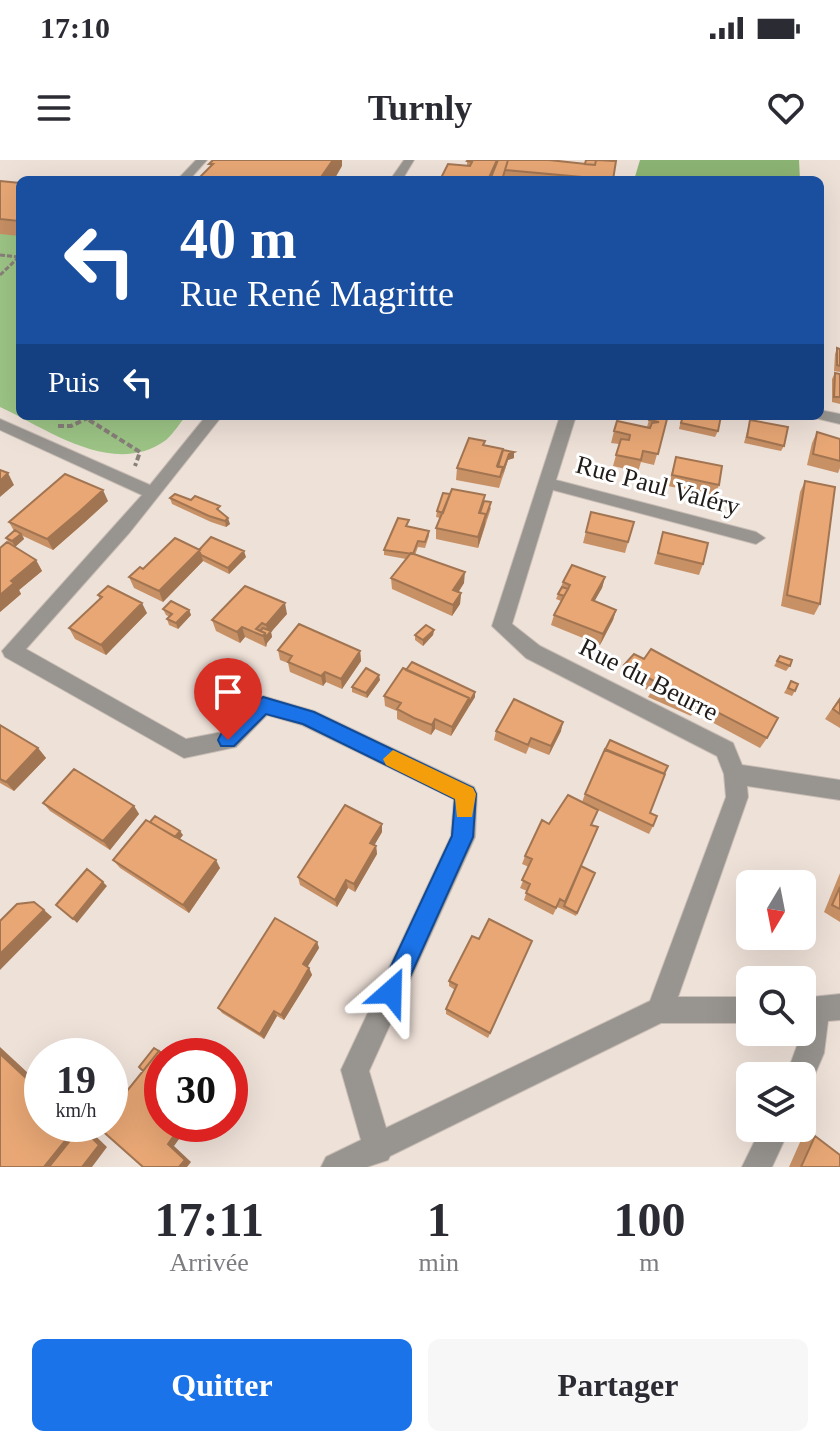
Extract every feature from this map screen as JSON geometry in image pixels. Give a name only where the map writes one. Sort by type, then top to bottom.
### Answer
[{"type":"street","points":[[187,176],[202,160]]},
{"type":"street","points":[[211,420],[153,493],[12,651],[184,749],[228,740],[263,705],[307,717],[466,794],[463,837],[355,1070],[378,1150]]},
{"type":"street","name":"Rue du Beurre","points":[[567,420],[502,626],[533,652],[725,750],[735,774]]},
{"type":"street","points":[[0,424],[153,493]]},
{"type":"street","name":"Rue Paul Valéry","points":[[547,483],[756,538]]},
{"type":"street","points":[[660,1010],[737,797],[735,774],[840,790]]},
{"type":"street","points":[[806,1062],[819,1009]]},
{"type":"street","points":[[336,1167],[378,1150],[660,1010],[736,1010]]},
{"type":"street","points":[[757,1167],[769,1142]]},
{"type":"path","points":[[0,275],[16,261]]},
{"type":"path","points":[[55,425],[71,426],[86,420]]},
{"type":"path","points":[[94,420],[140,452],[129,482]]},
{"type":"green space","points":[[640,160],[799,160],[800,176],[635,176]]},
{"type":"green space","points":[[0,187],[16,189],[16,415],[0,407]]},
{"type":"green space","points":[[25,420],[183,420],[166,440],[146,450],[125,454],[104,452],[60,438]]},
{"type":"building","points":[[213,160],[333,160],[322,176],[201,176],[213,164],[209,164]]},
{"type":"building","points":[[497,160],[490,176],[442,176],[448,164],[470,166],[472,162],[467,161]]},
{"type":"building","points":[[498,160],[508,160],[503,176],[492,176]]},
{"type":"building","points":[[508,160],[595,165],[596,160],[616,161],[614,176],[505,170]]},
{"type":"building","points":[[586,160],[596,160],[595,165],[585,164]]},
{"type":"building","points":[[0,181],[16,183],[16,221],[0,219]]},
{"type":"building","points":[[837,348],[840,349],[840,366],[837,365]]},
{"type":"building","points":[[835,373],[840,374],[840,397],[834,397]]},
{"type":"building","points":[[649,420],[667,420],[658,454],[643,451],[641,460],[616,455],[621,439],[629,440],[630,435],[614,431],[617,421],[650,428],[652,423],[659,422]]},
{"type":"building","points":[[682,420],[720,420],[718,431],[681,423]]},
{"type":"building","points":[[750,420],[788,427],[784,446],[747,437]]},
{"type":"building","points":[[817,432],[840,439],[840,461],[813,454]]},
{"type":"building","points":[[469,438],[503,449],[497,466],[503,467],[500,477],[457,468]]},
{"type":"building","points":[[503,450],[514,452],[509,454],[502,473],[503,467],[498,467]]},
{"type":"building","points":[[676,457],[722,466],[719,485],[672,475]]},
{"type":"building","points":[[0,470],[8,473],[0,481]]},
{"type":"building","points":[[65,474],[103,490],[47,539],[9,522]]},
{"type":"building","points":[[805,481],[835,487],[820,604],[787,595]]},
{"type":"building","points":[[452,489],[485,495],[479,513],[486,514],[478,537],[436,528]]},
{"type":"building","points":[[443,493],[450,494],[443,513],[437,511]]},
{"type":"building","points":[[175,494],[191,500],[195,496],[220,506],[217,509],[228,518],[225,521],[209,516],[170,498]]},
{"type":"building","points":[[484,501],[491,502],[485,519],[486,514],[480,513]]},
{"type":"building","points":[[591,512],[634,522],[628,542],[586,532]]},
{"type":"building","points":[[398,518],[409,520],[406,526],[429,531],[425,542],[418,541],[413,554],[384,550]]},
{"type":"building","points":[[15,530],[21,534],[12,541],[6,538]]},
{"type":"building","points":[[663,532],[708,543],[703,564],[658,553]]},
{"type":"building","points":[[211,537],[244,551],[228,568],[201,555],[199,550]]},
{"type":"building","points":[[175,538],[200,550],[159,591],[129,577],[140,567],[143,569]]},
{"type":"building","points":[[7,542],[36,560],[0,595],[0,548]]},
{"type":"building","points":[[411,553],[465,572],[453,590],[461,593],[453,605],[391,578]]},
{"type":"building","points":[[572,565],[605,577],[592,600],[616,610],[603,634],[554,615],[570,585],[563,582]]},
{"type":"building","points":[[108,586],[142,603],[101,645],[69,628],[102,597],[98,595]]},
{"type":"building","points":[[245,586],[285,603],[266,625],[262,623],[256,629],[265,633],[263,636],[242,627],[237,632],[212,620]]},
{"type":"building","points":[[562,587],[568,589],[564,596],[558,594]]},
{"type":"building","points":[[171,601],[189,610],[176,623],[167,619],[172,614],[163,609]]},
{"type":"building","points":[[299,624],[360,651],[341,679],[325,672],[321,676],[288,662],[292,656],[278,650]]},
{"type":"building","points":[[426,625],[434,630],[423,640],[415,635]]},
{"type":"building","points":[[263,628],[271,631],[266,637],[260,631]]},
{"type":"building","points":[[651,649],[778,718],[767,738],[698,702],[696,706],[653,687],[656,682],[624,665],[634,654],[644,659]]},
{"type":"building","points":[[780,656],[792,660],[790,666],[777,661]]},
{"type":"building","points":[[412,662],[475,692],[469,703],[469,698],[406,670]]},
{"type":"building","points":[[366,668],[379,675],[366,693],[352,687]]},
{"type":"building","points":[[403,668],[469,698],[452,727],[435,719],[432,725],[414,718],[397,709],[401,703],[384,696]]},
{"type":"building","points":[[791,681],[798,684],[795,691],[788,688]]},
{"type":"building","points":[[514,699],[563,722],[551,746],[531,738],[528,745],[496,731]]},
{"type":"building","points":[[840,699],[840,714],[833,709]]},
{"type":"building","points":[[0,725],[38,748],[6,782],[0,779]]},
{"type":"building","points":[[610,740],[668,766],[664,774],[605,750]]},
{"type":"building","points":[[605,749],[665,774],[650,813],[657,816],[653,826],[585,794]]},
{"type":"building","points":[[74,769],[134,806],[103,841],[43,803]]},
{"type":"building","points":[[568,795],[598,810],[591,825],[598,827],[565,902],[560,899],[556,908],[526,893],[530,884],[522,880],[532,859],[525,856],[542,820],[549,824]]},
{"type":"building","points":[[345,805],[382,824],[370,843],[376,846],[354,884],[346,880],[335,900],[298,877]]},
{"type":"building","points":[[155,816],[180,831],[175,837],[150,822]]},
{"type":"building","points":[[146,820],[216,860],[183,905],[113,860]]},
{"type":"building","points":[[581,866],[595,873],[577,913],[564,906]]},
{"type":"building","points":[[87,869],[103,882],[73,919],[56,905]]},
{"type":"building","points":[[840,887],[840,909],[832,905]]},
{"type":"building","points":[[34,902],[44,910],[0,954],[0,921],[17,904]]},
{"type":"building","points":[[275,918],[317,942],[303,964],[309,968],[281,1015],[274,1011],[260,1034],[218,1008]]},
{"type":"building","points":[[489,919],[532,941],[490,1033],[446,1009],[457,985],[449,981],[472,936],[479,939]]},
{"type":"building","points":[[0,1054],[24,1076],[24,1142],[64,1142],[44,1167],[0,1167]]},
{"type":"building","points":[[144,1070],[144,1142],[169,1142],[185,1160],[179,1167],[143,1167],[115,1142],[128,1142],[128,1090]]},
{"type":"building","points":[[816,1137],[840,1155],[840,1167],[801,1167]]},
{"type":"building","points":[[69,1142],[96,1142],[99,1145],[82,1167],[49,1167]]},
{"type":"slow traffic","points":[[393,759],[466,794],[465,811]]},
{"type":"route","points":[[228,740],[263,705],[307,717],[466,794],[463,837],[391,992]]}]
